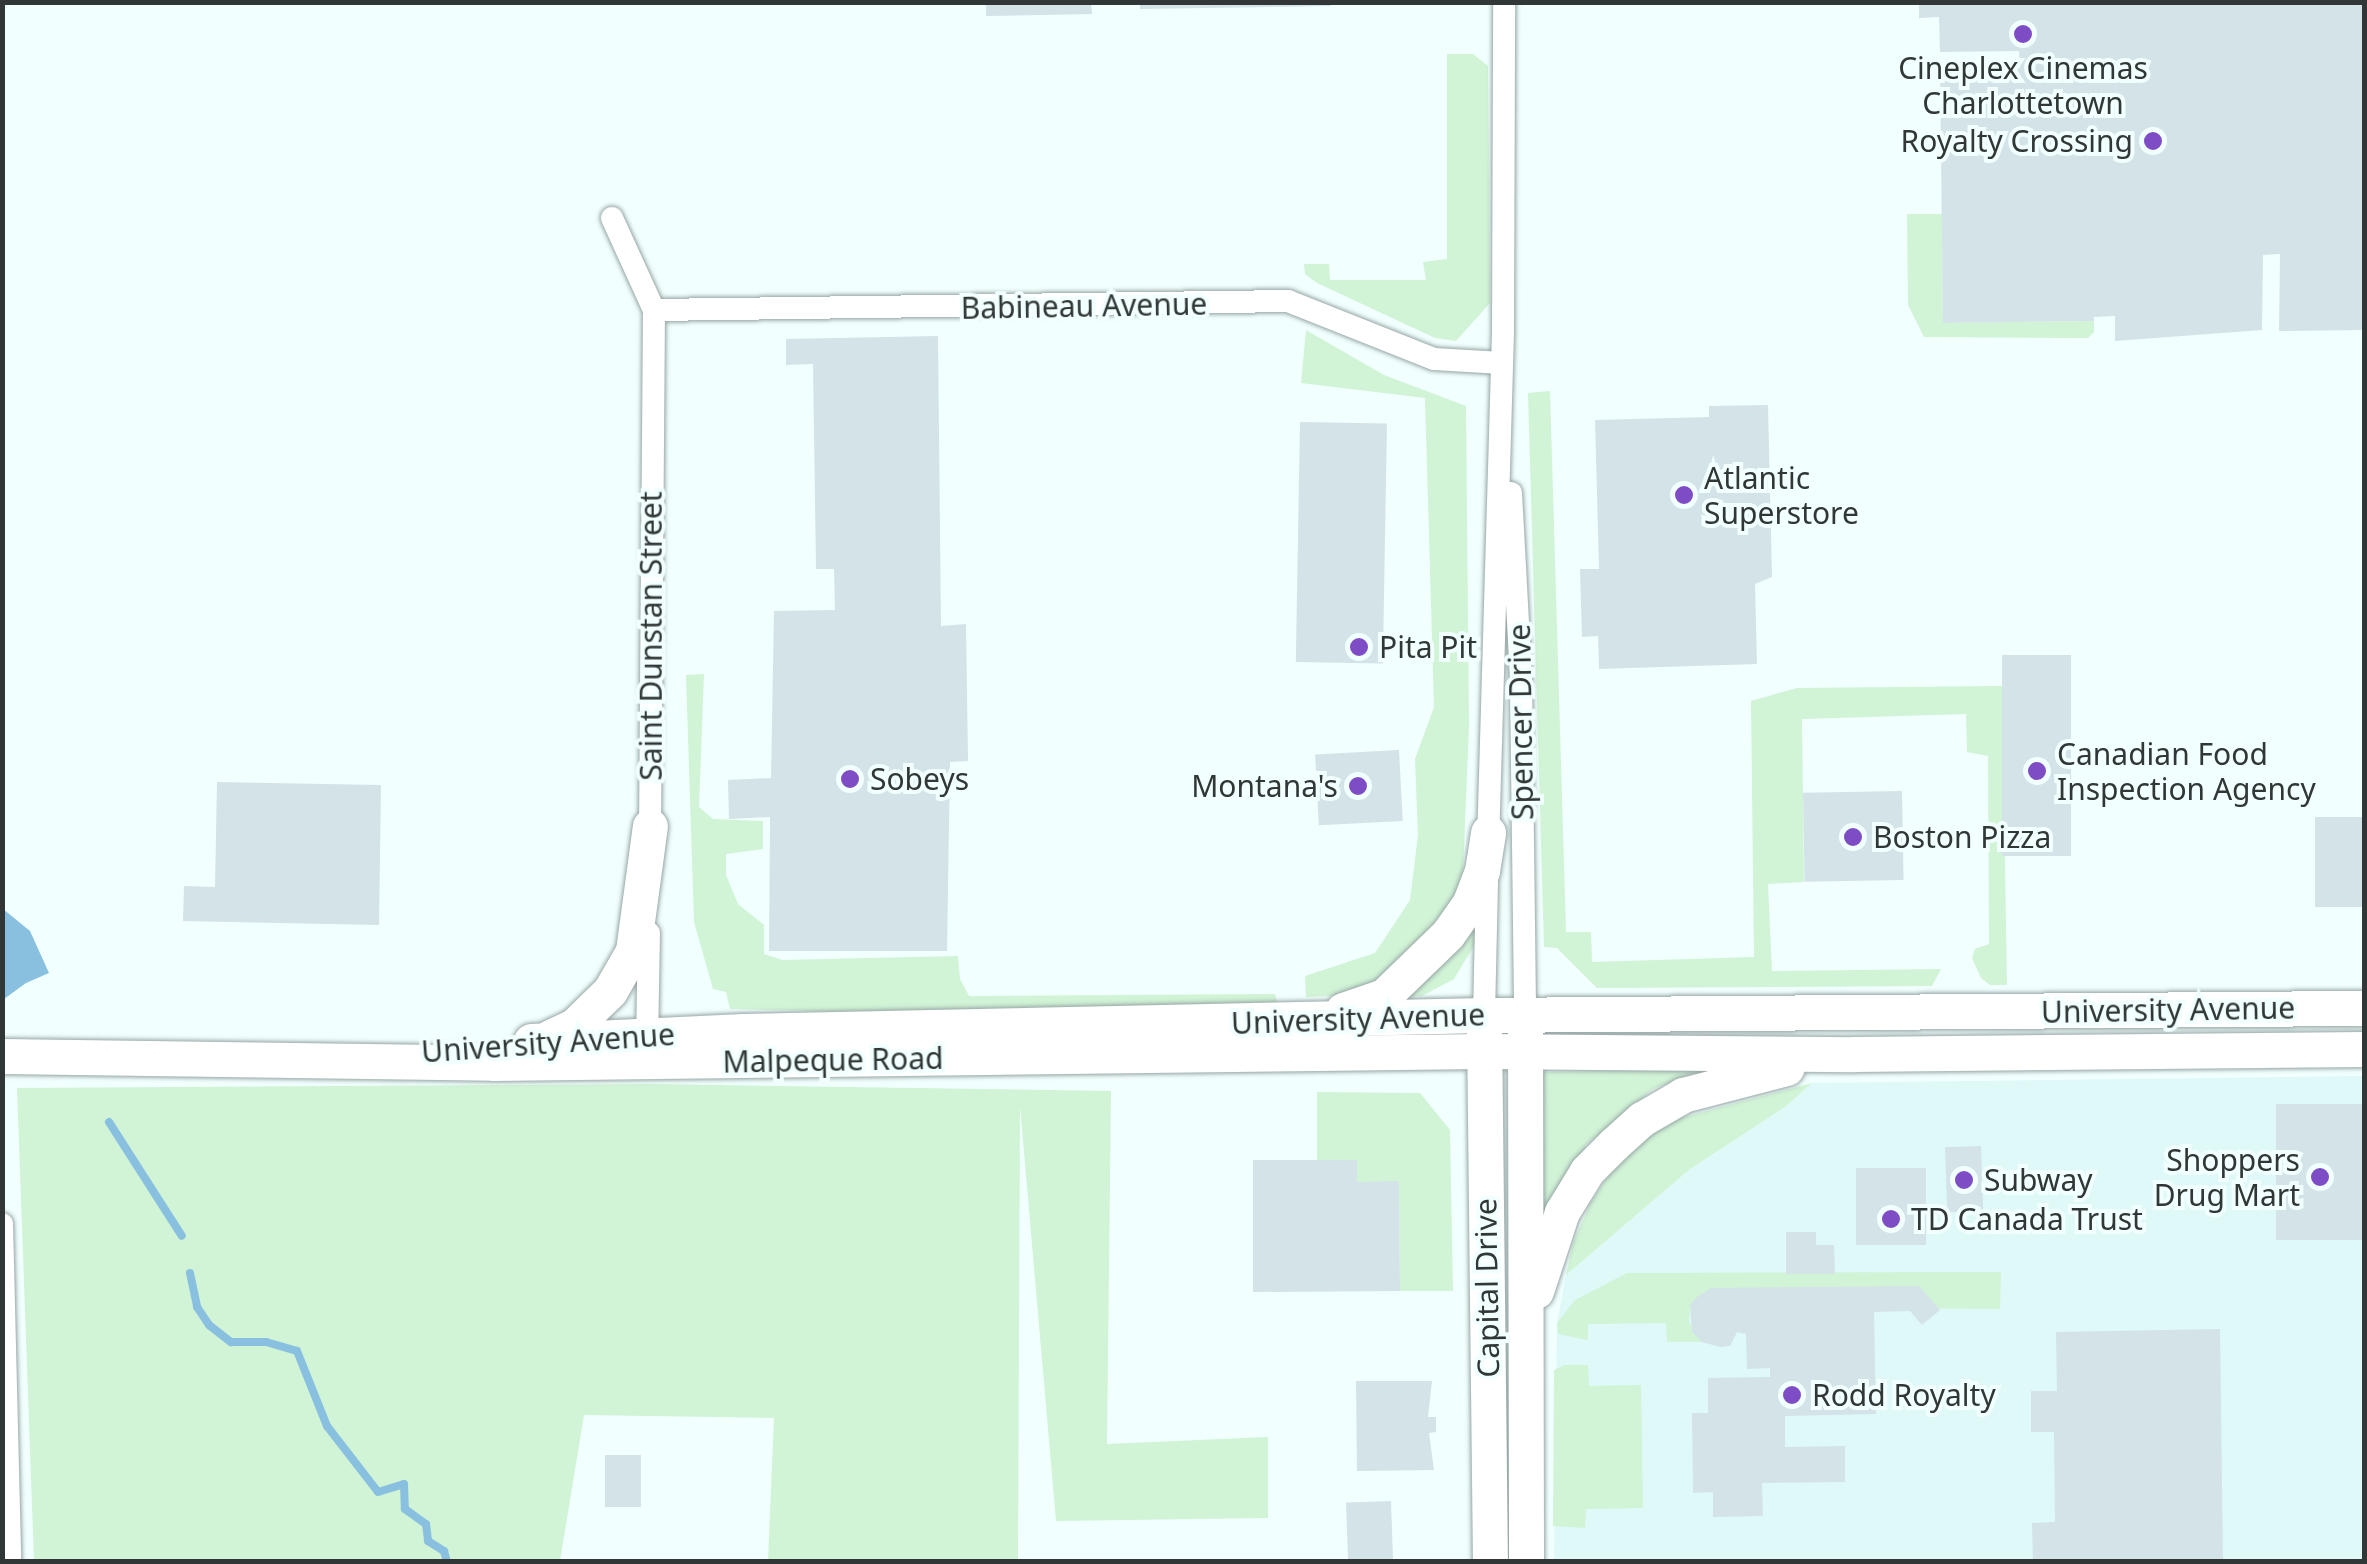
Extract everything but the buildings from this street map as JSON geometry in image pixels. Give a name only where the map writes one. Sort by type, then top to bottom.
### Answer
[{"type":"main road","points":[[543,1040],[574,1026],[610,991],[633,951],[650,826]]},
{"type":"main road","points":[[1239,1022],[1325,1014],[1384,996],[1448,934],[1470,902],[1482,871],[1488,832]]},
{"type":"main road","name":"University Avenue","points":[[352,1062],[468,1044],[543,1040],[647,1049],[1484,1015],[2364,1008]]},
{"type":"main road","name":"Capital Drive","points":[[1484,1015],[1490,1562]]},
{"type":"main road","name":"Spencer Drive","points":[[1526,1015],[1526,1051]]},
{"type":"main road","name":"Malpeque Road","points":[[2,1056],[352,1062],[647,1049],[1484,1051]]},
{"type":"main road","name":"University Avenue","points":[[1484,1051],[1854,1054],[2364,1050]]},
{"type":"main road","name":"Capital Drive","points":[[1526,1051],[1526,1562]]},
{"type":"main road","points":[[1526,1321],[1562,1212],[1573,1191],[1598,1158],[1642,1119],[1683,1095],[1729,1080],[1854,1054]]},
{"type":"street","name":"Spencer Drive","points":[[1484,1015],[1504,332],[1504,2]]},
{"type":"street","name":"Saint Dunstan Street","points":[[612,218],[654,310],[647,1049]]},
{"type":"street","name":"Babineau Avenue","points":[[654,310],[1288,301],[1434,359],[1502,364]]},
{"type":"street","name":"Spencer Drive","points":[[1502,395],[1522,679],[1526,1015]]},
{"type":"street","points":[[2,1224],[10,1562]]},
{"type":"shaded area","points":[[2364,1076],[2364,1561],[1554,1562],[1557,1323],[1566,1275],[1690,1169],[1785,1107],[1812,1083]]},
{"type":"green space","points":[[1447,54],[1473,54],[1488,66],[1490,303],[1456,341],[1435,338],[1317,283],[1305,274],[1304,264],[1329,264],[1330,280],[1426,280],[1423,262],[1447,259]]},
{"type":"green space","points":[[1907,214],[1942,214],[1943,323],[2094,321],[2094,332],[2088,338],[1924,337],[1908,305]]},
{"type":"green space","points":[[1306,330],[1384,375],[1466,406],[1469,726],[1463,872],[1457,894],[1399,967],[1354,995],[1306,997],[1305,976],[1375,953],[1410,900],[1418,835],[1415,759],[1434,707],[1425,398],[1301,383]]},
{"type":"green space","points":[[1550,391],[1566,932],[1591,932],[1592,962],[1754,957],[1751,701],[1797,688],[2002,686],[2007,985],[1990,985],[1981,978],[1972,958],[1975,949],[1989,944],[1988,756],[1967,752],[1966,714],[1802,719],[1804,882],[1768,884],[1772,971],[1941,969],[1932,986],[1597,988],[1557,948],[1544,947],[1528,393]]},
{"type":"green space","points":[[704,674],[699,807],[713,819],[763,821],[763,849],[726,854],[726,875],[738,904],[764,925],[764,954],[782,960],[958,956],[960,979],[969,996],[1275,994],[1277,1002],[889,1013],[730,1009],[726,992],[713,989],[694,922],[686,675]]},
{"type":"green space","points":[[1477,904],[1475,944],[1454,979],[1422,996],[1407,996]]},
{"type":"green space","points":[[1704,1069],[1653,1089],[1587,1144],[1540,1219],[1542,1072]]},
{"type":"green space","points":[[1812,1083],[1785,1107],[1690,1169],[1566,1275],[1573,1243],[1590,1204],[1610,1173],[1648,1137],[1680,1118]]},
{"type":"green space","points":[[651,1084],[1111,1091],[1107,1444],[1268,1437],[1268,1518],[1056,1521],[1020,1106],[1018,1561],[768,1561],[774,1418],[584,1415],[560,1561],[34,1561],[17,1088]]},
{"type":"green space","points":[[1317,1092],[1420,1093],[1450,1130],[1453,1291],[1400,1291],[1399,1182],[1357,1182],[1357,1160],[1317,1160]]},
{"type":"green space","points":[[2001,1272],[2000,1309],[1690,1306],[1689,1322],[1702,1342],[1667,1342],[1666,1323],[1588,1324],[1588,1340],[1558,1334],[1557,1323],[1575,1300],[1627,1273]]},
{"type":"green space","points":[[1564,1365],[1588,1365],[1589,1386],[1641,1385],[1643,1508],[1586,1509],[1585,1528],[1553,1526],[1554,1370]]},
{"type":"water","points":[[3,909],[30,931],[49,973],[4,999]]},
{"type":"waterway","points":[[109,1122],[182,1236]]},
{"type":"waterway","points":[[190,1273],[197,1307],[209,1325],[231,1342],[266,1342],[297,1351],[327,1426],[378,1492],[404,1484],[405,1509],[426,1524],[428,1541],[444,1551],[447,1562]]},
{"type":"place","name":"Cineplex Cinemas Charlottetown","points":[[2023,34]]},
{"type":"place","name":"Royalty Crossing","points":[[2153,141]]},
{"type":"place","name":"Atlantic Superstore","points":[[1684,495]]},
{"type":"place","name":"Pita Pit","points":[[1359,647]]},
{"type":"place","name":"Canadian Food Inspection Agency","points":[[2037,771]]},
{"type":"place","name":"Sobeys","points":[[850,779]]},
{"type":"place","name":"Montana's","points":[[1358,786]]},
{"type":"place","name":"Boston Pizza","points":[[1853,837]]},
{"type":"place","name":"Shoppers Drug Mart","points":[[2320,1177]]},
{"type":"place","name":"Subway","points":[[1964,1180]]},
{"type":"place","name":"TD Canada Trust","points":[[1891,1219]]},
{"type":"place","name":"Rodd Royalty","points":[[1792,1395]]}]
